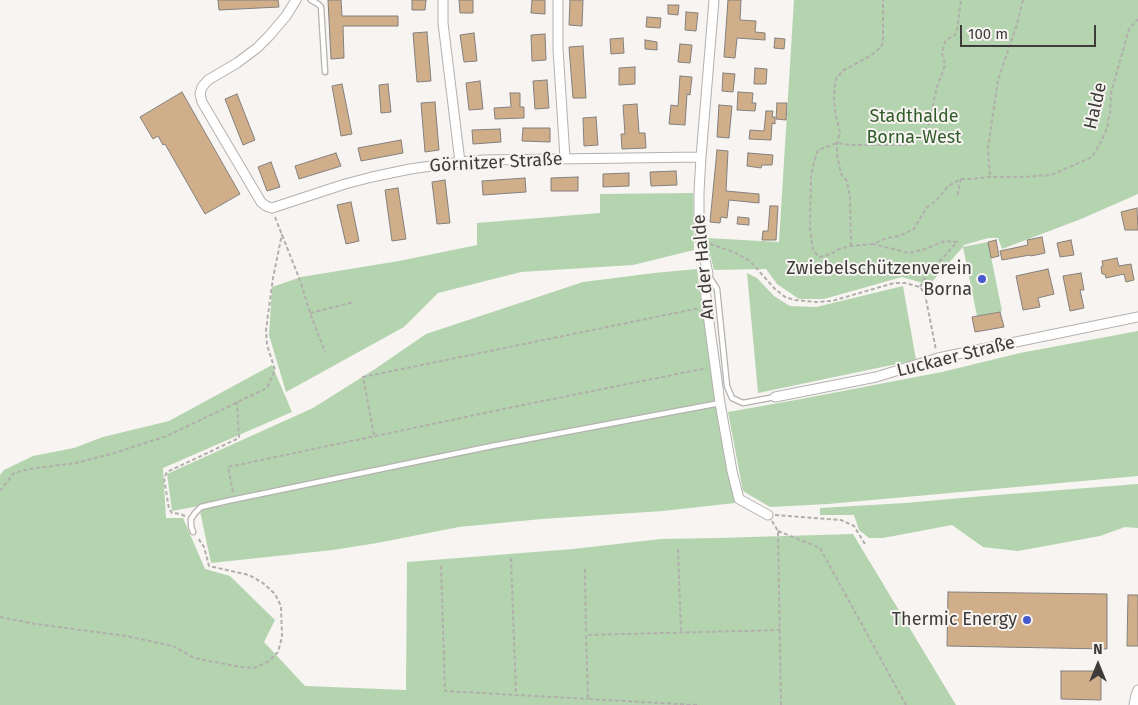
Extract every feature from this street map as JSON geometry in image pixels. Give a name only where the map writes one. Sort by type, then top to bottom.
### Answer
[{"type":"street","points":[[272,208],[261,202],[202,102],[200,94],[202,87],[208,80],[237,63],[257,48],[286,16],[296,0]]},
{"type":"street","points":[[443,0],[443,23],[460,162]]},
{"type":"street","points":[[558,0],[558,49],[565,158]]},
{"type":"street","name":"An der Halde","points":[[714,0],[700,157],[700,240],[708,274],[705,286],[707,306],[720,404],[732,471],[739,499],[768,515]]},
{"type":"street","name":"Görnitzer Straße","points":[[272,208],[372,177],[410,169],[460,162],[565,158],[700,157]]},
{"type":"street","name":"Luckaer Straße","points":[[775,397],[876,377],[938,358],[1138,317]]},
{"type":"street","points":[[1134,705],[1138,690]]},
{"type":"lane","points":[[311,0],[322,7],[325,72]]},
{"type":"lane","points":[[708,274],[717,289],[727,386],[732,398],[743,402],[775,397]]},
{"type":"lane","points":[[193,532],[191,519],[201,507],[492,446],[720,404]]},
{"type":"path","points":[[851,246],[850,197],[847,180],[842,174],[837,154],[840,132],[835,112],[835,82],[844,70],[870,56],[883,43],[883,0]]},
{"type":"path","points":[[960,0],[957,30],[955,35],[946,40],[944,45],[942,53],[945,65],[937,87],[930,124],[922,135],[905,145],[851,145],[837,143],[818,150],[811,175],[810,228],[813,250],[819,257],[831,254],[839,249],[873,244],[887,238],[899,236],[914,228],[926,208],[937,200],[948,186],[961,179]]},
{"type":"path","points":[[990,177],[988,148],[998,80],[1023,0]]},
{"type":"path","name":"Halde","points":[[961,179],[1051,175],[1092,157],[1107,128],[1111,93],[1130,29],[1138,19]]},
{"type":"path","points":[[957,197],[961,179]]},
{"type":"path","points":[[272,208],[325,352]]},
{"type":"path","points":[[0,490],[14,473],[29,469],[76,463],[167,436],[267,388],[275,370],[266,345],[266,330],[273,278],[282,234]]},
{"type":"path","points":[[700,240],[734,252],[750,261],[785,297],[794,300],[832,301],[894,283],[905,283],[920,287],[924,294],[938,358]]},
{"type":"path","points":[[873,244],[909,254],[945,240],[957,242],[930,269],[920,287]]},
{"type":"path","points":[[310,313],[354,302]]},
{"type":"path","points":[[374,436],[363,377],[707,306]]},
{"type":"path","points":[[235,499],[228,466],[715,367]]},
{"type":"path","points":[[191,519],[180,514],[172,514],[169,509],[164,478],[166,472],[240,438],[237,402]]},
{"type":"path","points":[[768,515],[778,531],[781,705]]},
{"type":"path","points":[[768,515],[841,520],[854,526],[866,544]]},
{"type":"path","points":[[778,531],[820,548],[906,705]]},
{"type":"path","points":[[0,618],[126,636],[172,646],[194,658],[242,667],[254,668],[269,661],[278,652],[282,637],[281,606],[275,594],[263,583],[249,575],[209,566],[204,547],[193,532]]},
{"type":"path","points":[[678,549],[681,632]]},
{"type":"path","points":[[511,558],[516,695]]},
{"type":"path","points":[[441,566],[445,691],[697,705]]},
{"type":"path","points":[[585,569],[588,699]]},
{"type":"path","points":[[586,635],[780,630]]},
{"type":"green space","name":"Stadthalde Borna-West","points":[[794,0],[1138,0],[1138,194],[1081,219],[1002,249],[998,238],[988,238],[964,245],[929,285],[902,277],[824,299],[799,299],[777,284],[766,269],[714,270],[706,238],[779,242]]},
{"type":"green space","points":[[693,193],[694,250],[633,265],[521,272],[438,293],[404,327],[286,392],[269,335],[272,287],[301,277],[399,261],[477,245],[477,223],[600,213],[600,194]]},
{"type":"green space","name":"Zwiebelschützenverein Borna","points":[[988,242],[1002,311],[977,316],[963,247]]},
{"type":"green space","points":[[697,269],[710,365],[735,503],[663,511],[459,527],[333,550],[211,563],[199,506],[172,511],[167,474],[313,408],[426,334],[583,282]]},
{"type":"green space","points":[[747,273],[757,278],[774,296],[790,306],[816,307],[903,286],[916,360],[758,393]]},
{"type":"green space","points":[[1138,331],[1138,476],[828,504],[770,507],[743,491],[728,412],[942,372],[1020,353]]},
{"type":"green space","points":[[272,365],[292,412],[163,468],[166,518],[183,518],[205,569],[230,576],[275,620],[264,642],[305,686],[406,690],[407,562],[573,549],[661,539],[853,534],[956,705],[0,705],[0,475],[4,470],[33,456],[74,448],[103,437],[169,421]]},
{"type":"green space","points":[[1138,484],[1138,528],[1125,527],[1100,536],[1018,551],[983,547],[952,525],[883,538],[869,538],[859,530],[854,515],[820,515],[820,508]]},
{"type":"building","points":[[218,0],[278,0],[279,7],[219,10]]},
{"type":"building","points":[[328,0],[341,0],[342,16],[398,16],[398,26],[343,26],[344,58],[331,59]]},
{"type":"building","points":[[412,0],[426,0],[425,10],[412,10]]},
{"type":"building","points":[[459,0],[473,0],[473,13],[460,13]]},
{"type":"building","points":[[532,0],[545,0],[545,14],[531,13]]},
{"type":"building","points":[[570,0],[583,0],[582,26],[569,25]]},
{"type":"building","points":[[728,0],[741,0],[740,20],[756,21],[755,32],[765,33],[765,40],[737,38],[735,58],[724,57]]},
{"type":"building","points":[[668,5],[679,5],[678,15],[668,14]]},
{"type":"building","points":[[686,12],[698,13],[696,31],[685,30]]},
{"type":"building","points":[[647,17],[661,18],[660,28],[646,27]]},
{"type":"building","points":[[427,32],[431,81],[417,82],[413,33]]},
{"type":"building","points":[[474,33],[477,61],[464,62],[460,35]]},
{"type":"building","points":[[545,34],[546,60],[532,61],[531,35]]},
{"type":"building","points":[[623,38],[624,53],[611,54],[610,39]]},
{"type":"building","points":[[775,38],[785,39],[784,49],[774,48]]},
{"type":"building","points":[[645,40],[657,42],[657,50],[645,49]]},
{"type":"building","points":[[680,44],[692,45],[690,63],[678,62]]},
{"type":"building","points":[[583,46],[586,98],[573,98],[569,47]]},
{"type":"building","points":[[635,67],[635,84],[619,85],[619,68]]},
{"type":"building","points":[[755,68],[767,69],[766,84],[754,84]]},
{"type":"building","points":[[723,73],[735,74],[733,92],[722,91]]},
{"type":"building","points":[[680,76],[692,77],[690,95],[687,94],[685,125],[669,124],[671,105],[678,106]]},
{"type":"building","points":[[547,80],[549,108],[535,109],[533,81]]},
{"type":"building","points":[[480,81],[483,109],[469,110],[466,83]]},
{"type":"building","points":[[342,84],[352,134],[341,136],[332,86]]},
{"type":"building","points":[[388,84],[391,112],[381,113],[379,85]]},
{"type":"building","points":[[182,92],[240,194],[205,214],[165,144],[163,145],[158,136],[153,139],[140,117]]},
{"type":"building","points":[[738,92],[753,93],[752,103],[756,103],[755,111],[737,110]]},
{"type":"building","points":[[510,93],[520,93],[520,107],[524,107],[524,118],[495,119],[494,108],[511,107]]},
{"type":"building","points":[[237,94],[255,140],[243,145],[225,99]]},
{"type":"building","points":[[435,102],[439,150],[425,152],[421,103]]},
{"type":"building","points":[[777,103],[787,103],[786,120],[776,119]]},
{"type":"building","points":[[637,104],[639,133],[645,133],[646,148],[622,149],[621,134],[625,134],[623,105]]},
{"type":"building","points":[[719,105],[732,106],[729,138],[717,137]]},
{"type":"building","points":[[766,111],[773,111],[772,117],[775,117],[775,124],[772,123],[771,140],[749,139],[750,130],[764,131]]},
{"type":"building","points":[[596,117],[598,145],[584,146],[583,118]]},
{"type":"building","points":[[523,128],[550,128],[550,142],[522,141]]},
{"type":"building","points":[[500,129],[501,142],[473,144],[472,130]]},
{"type":"building","points":[[401,140],[403,153],[361,161],[358,148]]},
{"type":"building","points":[[717,150],[728,151],[726,191],[759,194],[759,203],[729,200],[727,218],[721,217],[720,223],[710,222]]},
{"type":"building","points":[[336,153],[341,166],[299,179],[295,166]]},
{"type":"building","points":[[748,153],[773,155],[772,165],[762,165],[761,168],[747,166]]},
{"type":"building","points":[[271,162],[280,187],[267,191],[258,167]]},
{"type":"building","points":[[676,171],[677,185],[651,186],[650,172]]},
{"type":"building","points":[[629,173],[629,186],[603,187],[603,174]]},
{"type":"building","points":[[578,177],[578,191],[551,191],[551,178]]},
{"type":"building","points":[[525,178],[526,192],[483,195],[482,181]]},
{"type":"building","points":[[445,180],[450,223],[437,224],[432,182]]},
{"type":"building","points":[[398,188],[406,239],[392,241],[385,190]]},
{"type":"building","points":[[351,202],[359,241],[346,244],[337,205]]},
{"type":"building","points":[[770,206],[778,206],[776,240],[762,240],[763,231],[768,231]]},
{"type":"building","points":[[1137,208],[1138,230],[1125,230],[1121,212]]},
{"type":"building","points":[[738,217],[749,218],[749,225],[737,224]]},
{"type":"building","points":[[1042,237],[1045,253],[1002,260],[1000,251],[1028,245],[1027,240]]},
{"type":"building","points":[[996,240],[999,256],[991,258],[988,242]]},
{"type":"building","points":[[1071,240],[1074,255],[1060,257],[1057,243]]},
{"type":"building","points":[[1117,258],[1119,266],[1131,264],[1134,280],[1126,282],[1124,274],[1106,278],[1105,274],[1102,274],[1102,261]]},
{"type":"building","points":[[1048,269],[1054,294],[1038,298],[1040,307],[1023,310],[1016,276]]},
{"type":"building","points":[[1081,273],[1084,290],[1080,290],[1084,308],[1070,311],[1063,276]]},
{"type":"building","points":[[1000,312],[1004,327],[975,332],[972,317]]},
{"type":"building","name":"Thermic Energy","points":[[948,592],[1107,594],[1107,649],[947,646]]},
{"type":"building","points":[[1128,595],[1138,595],[1138,646],[1127,646]]},
{"type":"building","points":[[1061,671],[1101,671],[1101,700],[1061,699]]},
{"type":"place","name":"Zwiebelschützenverein Borna","points":[[982,279]]},
{"type":"place","name":"Thermic Energy","points":[[1027,620]]}]
